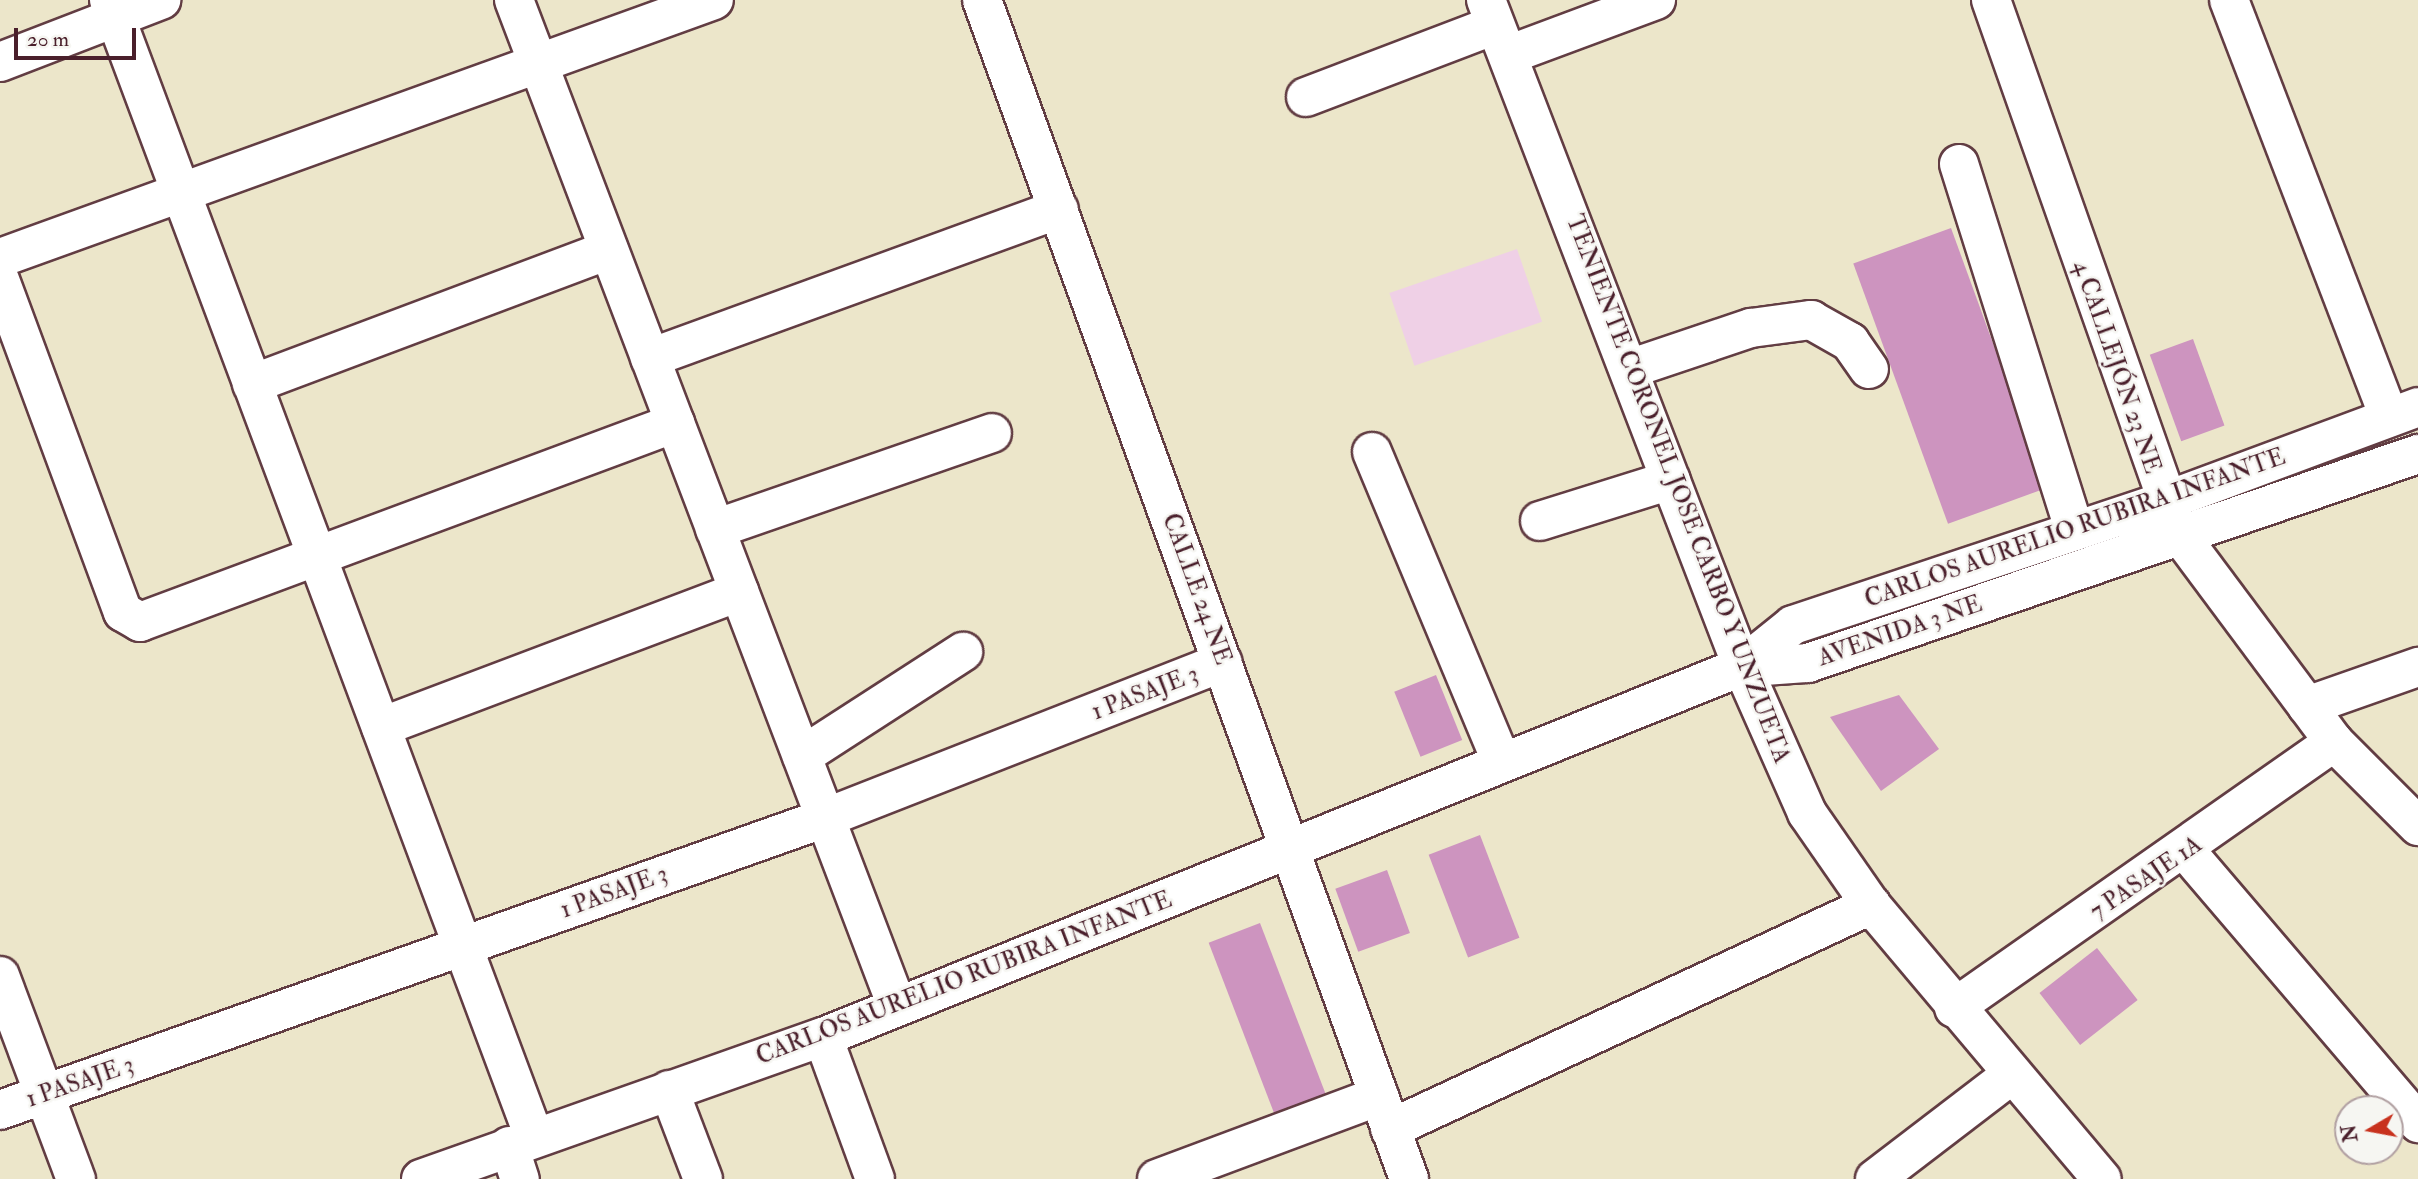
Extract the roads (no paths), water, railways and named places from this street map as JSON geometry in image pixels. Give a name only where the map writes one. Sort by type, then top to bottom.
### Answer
[{"type":"street","points":[[0,62],[112,9],[161,0]]},
{"type":"street","points":[[514,0],[897,1006]]},
{"type":"street","points":[[0,258],[714,0]]},
{"type":"street","name":"CALLE 24 NE","points":[[982,0],[1409,1179]]},
{"type":"street","points":[[1306,97],[1496,27],[1656,0]]},
{"type":"street","name":"4 CALLEJÓN 23 NE","points":[[1991,0],[2171,518],[2334,742],[2418,826]]},
{"type":"street","points":[[2229,0],[2404,412]]},
{"type":"street","points":[[112,9],[463,946],[521,1154]]},
{"type":"street","name":"TENIENTE CORONEL JOSE CARBO Y UNZUETA","points":[[1496,27],[1742,666],[1807,813],[1871,905],[1954,1008],[2102,1179]]},
{"type":"street","points":[[1959,164],[2075,531]]},
{"type":"street","points":[[650,358],[1059,209]]},
{"type":"street","points":[[252,384],[609,250]]},
{"type":"street","points":[[0,280],[123,612],[140,622],[318,559],[675,423]]},
{"type":"street","points":[[1629,369],[1751,328],[1811,320],[1850,342],[1869,369]]},
{"type":"street","name":"CARLOS AURELIO RUBIRA INFANTE","points":[[2171,518],[2404,412]]},
{"type":"street","points":[[715,528],[992,433]]},
{"type":"street","points":[[1372,452],[1501,761]]},
{"type":"street","name":"CARLOS AURELIO RUBIRA INFANTE","points":[[1742,666],[1793,625],[2075,531],[2171,518],[2418,454]]},
{"type":"street","points":[[1539,521],[1671,480]]},
{"type":"street","name":"AVENIDA 3 NE","points":[[1501,761],[1742,666],[1808,663],[2171,518]]},
{"type":"street","points":[[381,727],[739,592]]},
{"type":"street","points":[[802,757],[963,652]]},
{"type":"street","name":"1 PASAJE 3","points":[[0,1110],[825,817],[1223,662]]},
{"type":"street","points":[[2307,706],[2418,667]]},
{"type":"street","name":"7 PASAJE 1A","points":[[1954,1008],[2186,851],[2334,742]]},
{"type":"street","name":"CARLOS AURELIO RUBIRA INFANTE","points":[[421,1179],[521,1154],[669,1090],[822,1037],[1501,761]]},
{"type":"street","points":[[2186,851],[2418,1124]]},
{"type":"street","points":[[1157,1179],[1384,1112],[1871,905]]},
{"type":"street","points":[[0,976],[76,1179]]},
{"type":"street","points":[[822,1037],[875,1179]]},
{"type":"street","points":[[1875,1179],[2011,1075]]},
{"type":"street","points":[[669,1090],[703,1179]]}]
